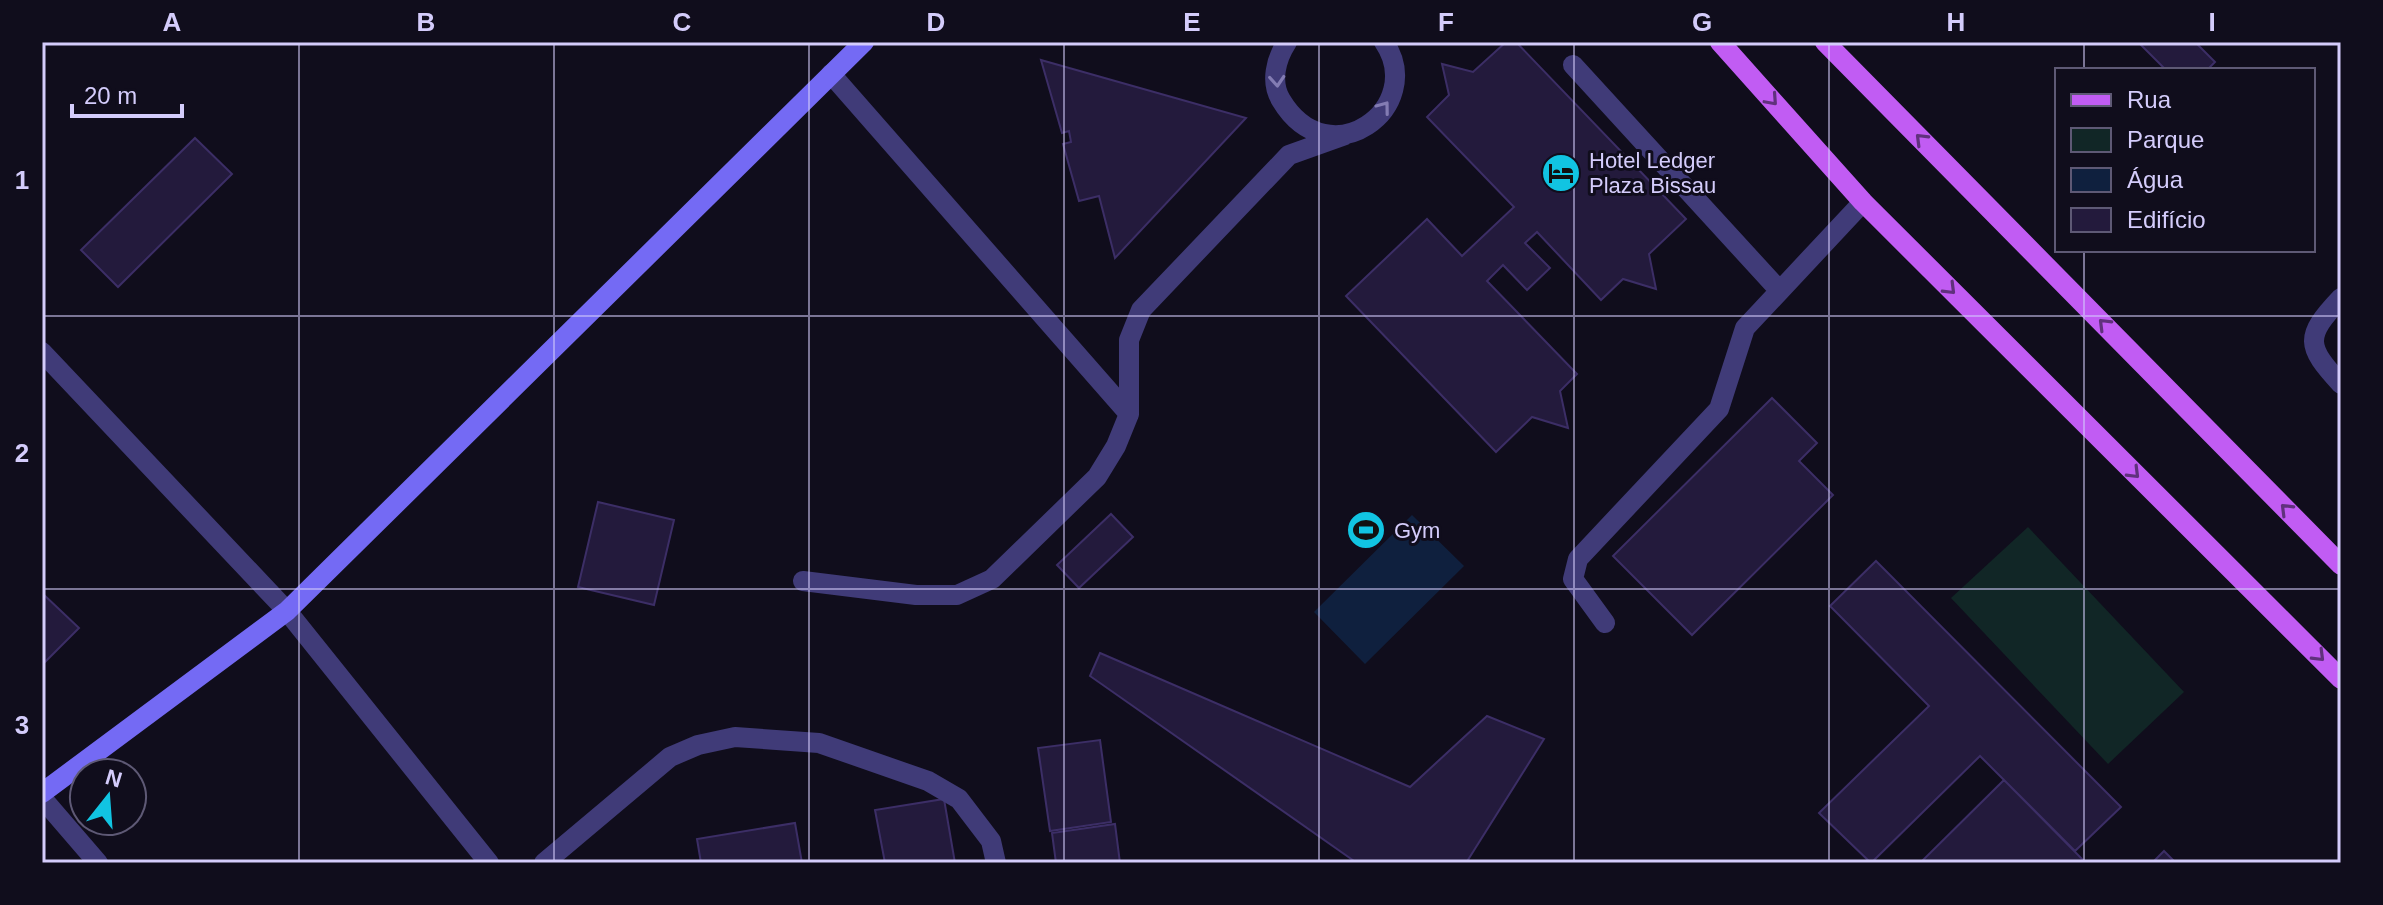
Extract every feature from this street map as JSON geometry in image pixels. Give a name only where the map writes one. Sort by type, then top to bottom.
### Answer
[{"type":"main road","points":[[1720,42],[1863,202],[2341,679]]},
{"type":"main road","points":[[1825,42],[2341,565]]},
{"type":"street","points":[[98,863],[42,796],[287,611],[864,42]]},
{"type":"street","points":[[1287,42],[1279,54],[1275,74],[1278,95],[1293,119],[1313,131],[1333,136],[1345,135]]},
{"type":"street","points":[[803,581],[916,595],[957,595],[992,579],[1097,477],[1116,446],[1129,414],[1129,340],[1141,310],[1289,155],[1364,128],[1387,106],[1395,75],[1384,42]]},
{"type":"street","points":[[1573,65],[1779,290]]},
{"type":"street","points":[[831,74],[1129,414]]},
{"type":"street","points":[[1605,623],[1573,579],[1578,559],[1719,409],[1745,328],[1863,202]]},
{"type":"street","points":[[2341,298],[2322,319],[2312,338],[2315,353],[2341,384]]},
{"type":"street","points":[[42,352],[287,611],[489,863]]},
{"type":"street","points":[[544,863],[670,757],[698,745],[735,737],[819,743],[928,781],[959,799],[991,841],[996,863]]},
{"type":"green space","points":[[2028,527],[2184,692],[2108,764],[1951,598]]},
{"type":"water","points":[[1412,515],[1464,566],[1365,664],[1314,612]]},
{"type":"building","points":[[1506,42],[1516,42],[1686,219],[1649,254],[1656,289],[1623,279],[1601,300],[1537,232],[1525,243],[1550,268],[1527,290],[1503,265],[1487,281],[1577,374],[1560,391],[1568,428],[1532,417],[1496,452],[1346,296],[1427,219],[1462,256],[1514,207],[1427,117],[1449,95],[1442,64],[1473,72]]},
{"type":"building","points":[[2138,42],[2195,42],[2215,62],[2209,68],[2164,68]]},
{"type":"building","points":[[1041,60],[1246,118],[1115,258],[1099,196],[1079,201],[1063,144],[1071,142],[1069,131],[1062,133]]},
{"type":"building","points":[[195,138],[232,174],[118,287],[81,250]]},
{"type":"building","points":[[1772,398],[1817,443],[1799,461],[1833,495],[1692,635],[1613,556]]},
{"type":"building","points":[[598,502],[674,520],[654,605],[578,587]]},
{"type":"building","points":[[1111,514],[1133,537],[1079,588],[1057,565]]},
{"type":"building","points":[[1876,561],[2121,807],[2075,851],[1980,756],[1871,863],[1819,813],[1929,706],[1830,606]]},
{"type":"building","points":[[42,593],[79,628],[42,665]]},
{"type":"building","points":[[1100,653],[1410,787],[1487,716],[1544,739],[1466,863],[1357,863],[1090,676]]},
{"type":"building","points":[[1100,740],[1111,822],[1050,831],[1038,748]]},
{"type":"building","points":[[2004,780],[2086,863],[1920,863]]},
{"type":"building","points":[[944,799],[955,863],[885,863],[875,810]]},
{"type":"building","points":[[795,823],[802,863],[701,863],[697,839]]},
{"type":"building","points":[[1115,824],[1120,863],[1056,863],[1052,833]]},
{"type":"building","points":[[2164,851],[2176,863],[2152,863]]},
{"type":"place","name":"Hotel Ledger Plaza Bissau","points":[[1561,173]]},
{"type":"place","name":"Gym","points":[[1366,530]]}]
